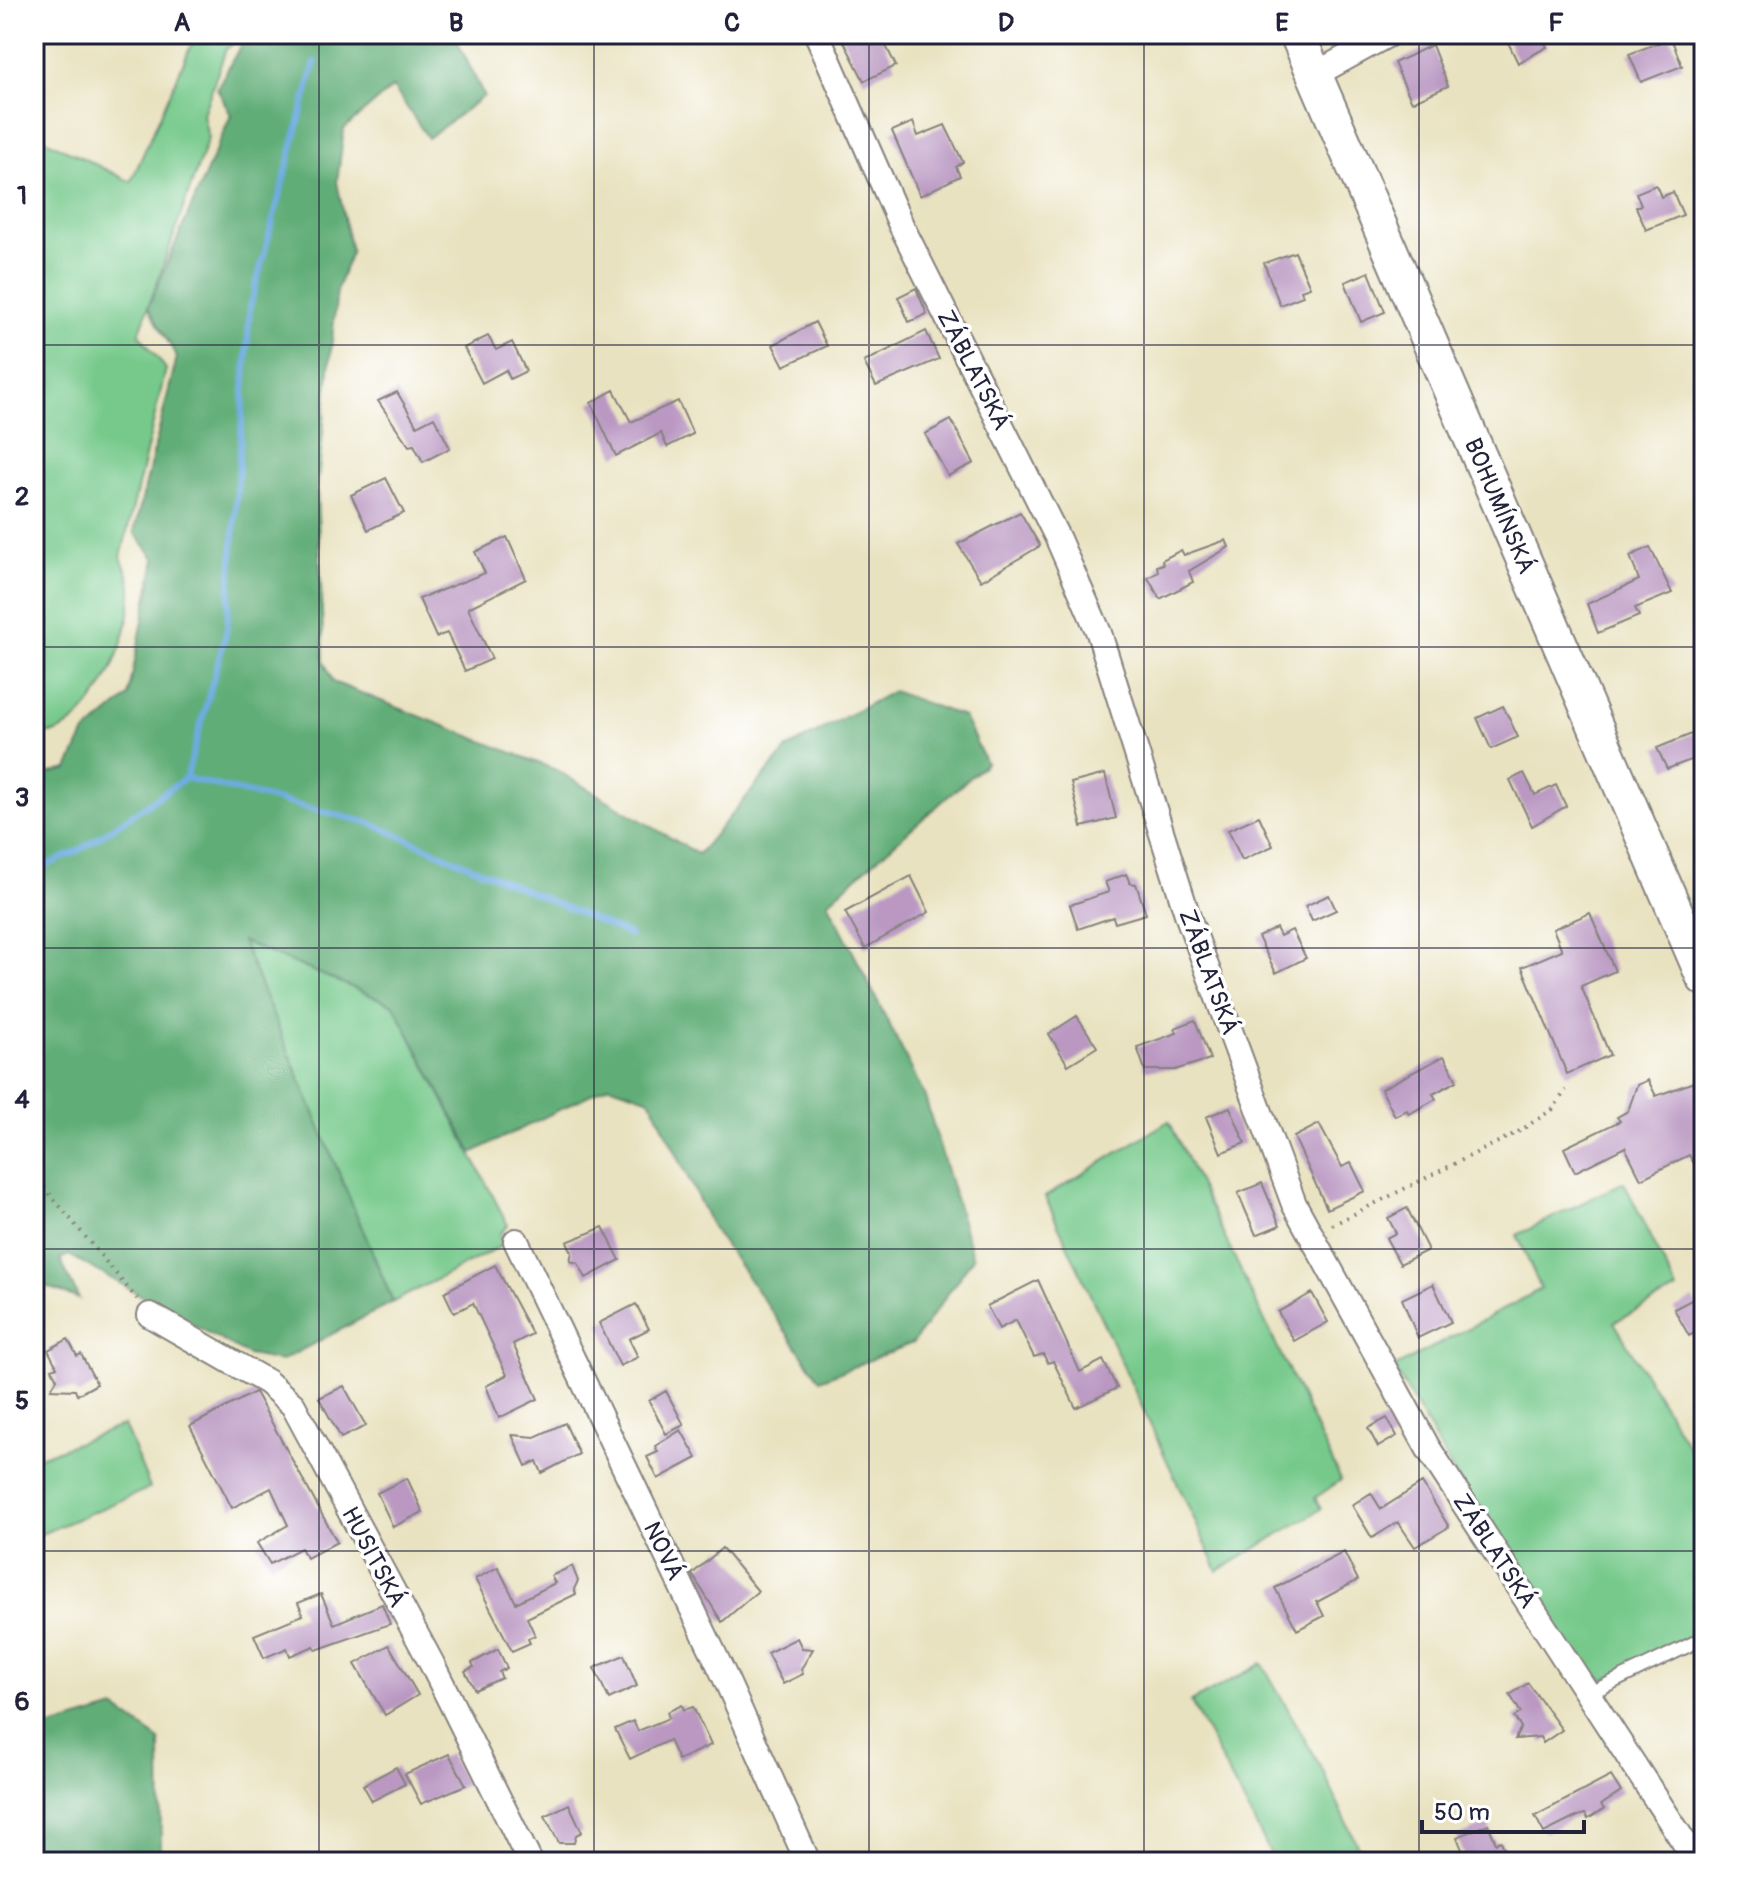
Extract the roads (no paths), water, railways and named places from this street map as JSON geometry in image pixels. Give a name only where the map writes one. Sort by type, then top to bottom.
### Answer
[{"type":"main road","name":"BOHUMÍNSKÁ","points":[[1297,34],[1704,978]]},
{"type":"street","name":"ZÁBLATSKÁ","points":[[817,34],[901,225],[1058,539],[1099,633],[1188,917],[1294,1204],[1428,1448],[1697,1862]]},
{"type":"street","points":[[1314,75],[1389,34]]},
{"type":"street","name":"NOVÁ","points":[[516,1241],[724,1675],[808,1862]]},
{"type":"street","name":"HUSITSKÁ","points":[[150,1315],[267,1382],[293,1405],[432,1664],[530,1862]]},
{"type":"lane","points":[[1588,1694],[1704,1638]]},
{"type":"waterway","points":[[34,871],[80,850],[186,778],[227,629],[250,307],[315,62]]},
{"type":"waterway","points":[[186,778],[370,823],[630,935]]}]
